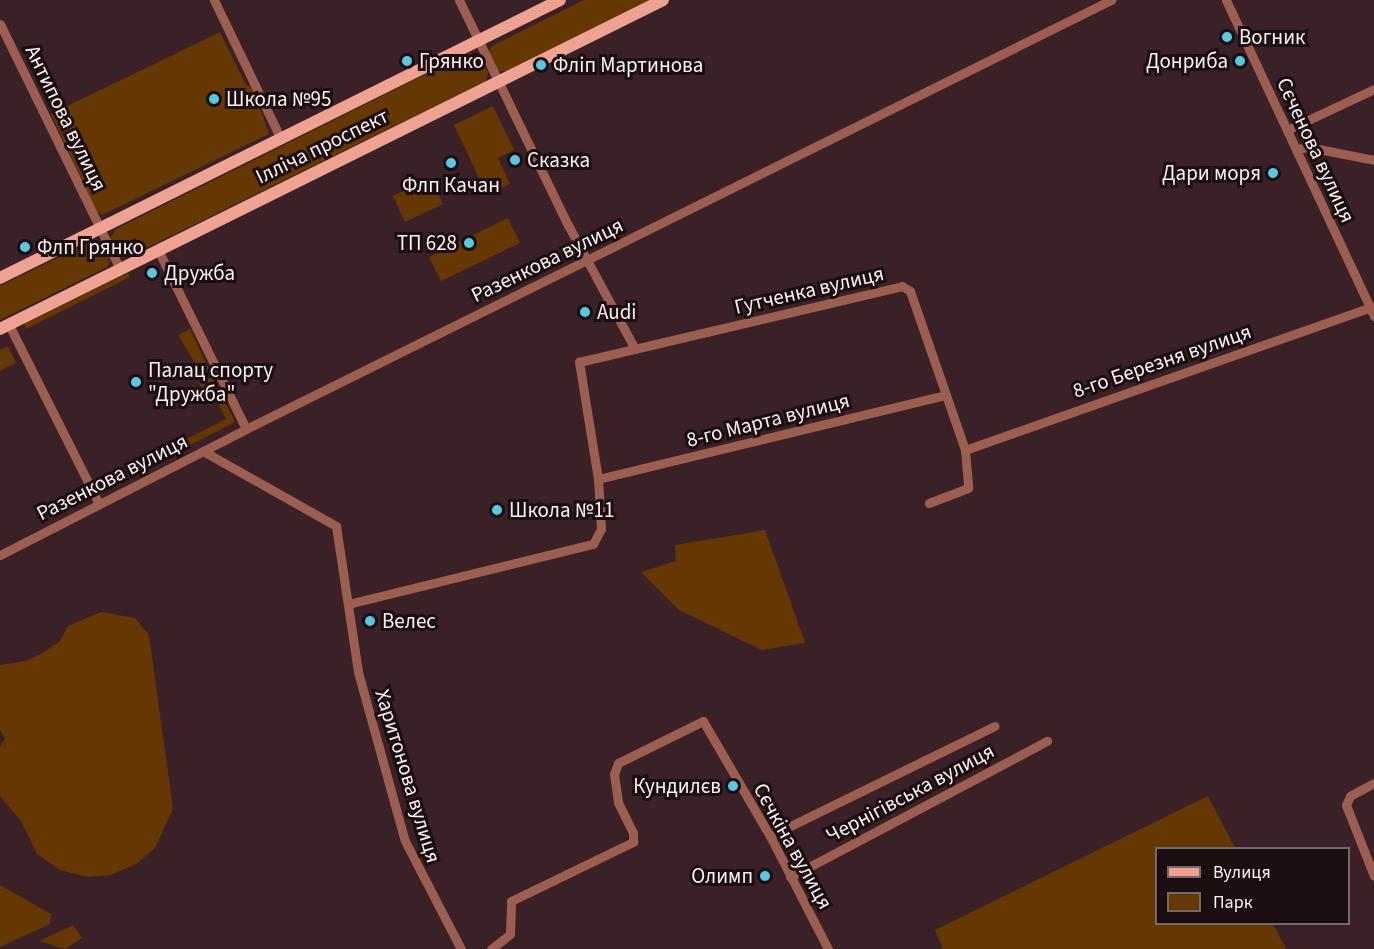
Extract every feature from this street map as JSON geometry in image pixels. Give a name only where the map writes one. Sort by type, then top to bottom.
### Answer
[{"type":"main road","name":"Ілліча проспект","points":[[0,278],[560,0]]},
{"type":"main road","name":"Ілліча проспект","points":[[4,327],[663,0]]},
{"type":"street","points":[[214,0],[281,139]]},
{"type":"street","points":[[459,0],[586,260],[635,349]]},
{"type":"street","name":"Разенкова вулиця","points":[[0,555],[246,429],[1111,0]]},
{"type":"street","name":"Сєченова вулиця","points":[[1227,0],[1372,311]]},
{"type":"street","name":"Антипова вулиця","points":[[0,24],[120,269]]},
{"type":"street","points":[[1287,130],[1374,89]]},
{"type":"street","points":[[1296,149],[1308,147],[1374,160]]},
{"type":"street","points":[[159,250],[246,429]]},
{"type":"street","name":"Гутченка вулиця","points":[[598,479],[579,362],[902,286],[910,291],[965,450],[968,488],[929,503]]},
{"type":"street","name":"8-го Березня вулиця","points":[[965,450],[1372,311]]},
{"type":"street","points":[[4,327],[99,504]]},
{"type":"street","name":"8-го Марта вулиця","points":[[598,479],[946,395]]},
{"type":"street","name":"Харитонова вулиця","points":[[203,451],[336,526],[358,672],[405,842],[461,949]]},
{"type":"street","points":[[348,604],[593,544],[601,528],[598,479]]},
{"type":"street","name":"Сєчкіна вулиця","points":[[491,949],[510,934],[511,901],[633,842],[633,833],[618,802],[614,774],[618,763],[703,721],[770,836],[828,949]]},
{"type":"street","name":"Чернігівська вулиця","points":[[770,836],[995,726]]},
{"type":"street","name":"Чернігівська вулиця","points":[[790,877],[1047,741]]},
{"type":"street","points":[[1374,783],[1350,796],[1346,805],[1374,876]]},
{"type":"green space","points":[[584,0],[652,0],[508,71],[498,71],[489,52],[492,46]]},
{"type":"green space","points":[[220,32],[246,85],[253,87],[269,134],[102,215],[96,211],[51,114]]},
{"type":"green space","points":[[468,53],[477,54],[481,59],[488,73],[486,81],[130,256],[118,257],[110,239],[116,229]]},
{"type":"green space","points":[[493,106],[514,150],[498,158],[510,184],[487,195],[454,125]]},
{"type":"green space","points":[[430,178],[443,204],[405,222],[393,196]]},
{"type":"green space","points":[[508,218],[520,243],[441,281],[429,257]]},
{"type":"green space","points":[[90,242],[105,249],[110,261],[107,267],[0,320],[0,286]]},
{"type":"green space","points":[[128,273],[130,277],[26,329],[24,324]]},
{"type":"green space","points":[[190,329],[209,369],[201,373],[178,335]]},
{"type":"green space","points":[[8,346],[16,363],[0,371],[0,350]]},
{"type":"green space","points":[[213,377],[235,422],[173,454],[175,445],[226,419],[217,401],[209,405],[199,383]]},
{"type":"green space","points":[[765,530],[805,643],[762,650],[679,610],[641,572],[676,561],[675,545]]},
{"type":"green space","points":[[101,612],[135,618],[149,635],[173,809],[155,848],[136,864],[111,875],[87,877],[60,870],[37,854],[21,821],[0,796],[0,746],[5,739],[0,730],[0,665],[27,661],[60,641],[68,626]]},
{"type":"green space","points":[[1208,796],[1234,847],[1155,847],[1155,925],[1274,925],[1286,949],[943,949],[935,930]]},
{"type":"green space","points":[[0,885],[51,914],[50,924],[0,947]]},
{"type":"green space","points":[[73,925],[82,938],[65,949],[39,941]]},
{"type":"place","name":"Вогник","points":[[1227,37]]},
{"type":"place","name":"Грянко","points":[[407,61]]},
{"type":"place","name":"Донриба","points":[[1240,61]]},
{"type":"place","name":"Фліп Мартинова","points":[[541,65]]},
{"type":"place","name":"Школа №95","points":[[214,99]]},
{"type":"place","name":"Сказка","points":[[515,160]]},
{"type":"place","name":"Флп Качан","points":[[451,163]]},
{"type":"place","name":"Дари моря","points":[[1273,173]]},
{"type":"place","name":"ТП 628","points":[[469,243]]},
{"type":"place","name":"Флп Грянко","points":[[25,247]]},
{"type":"place","name":"Дружба","points":[[152,273]]},
{"type":"place","name":"Audi","points":[[585,312]]},
{"type":"place","name":"Палац спорту \"Дружба\"","points":[[136,382]]},
{"type":"place","name":"Школа №11","points":[[497,510]]},
{"type":"place","name":"Велес","points":[[370,621]]},
{"type":"place","name":"Кундилєв","points":[[733,786]]},
{"type":"place","name":"Олимп","points":[[765,876]]}]
